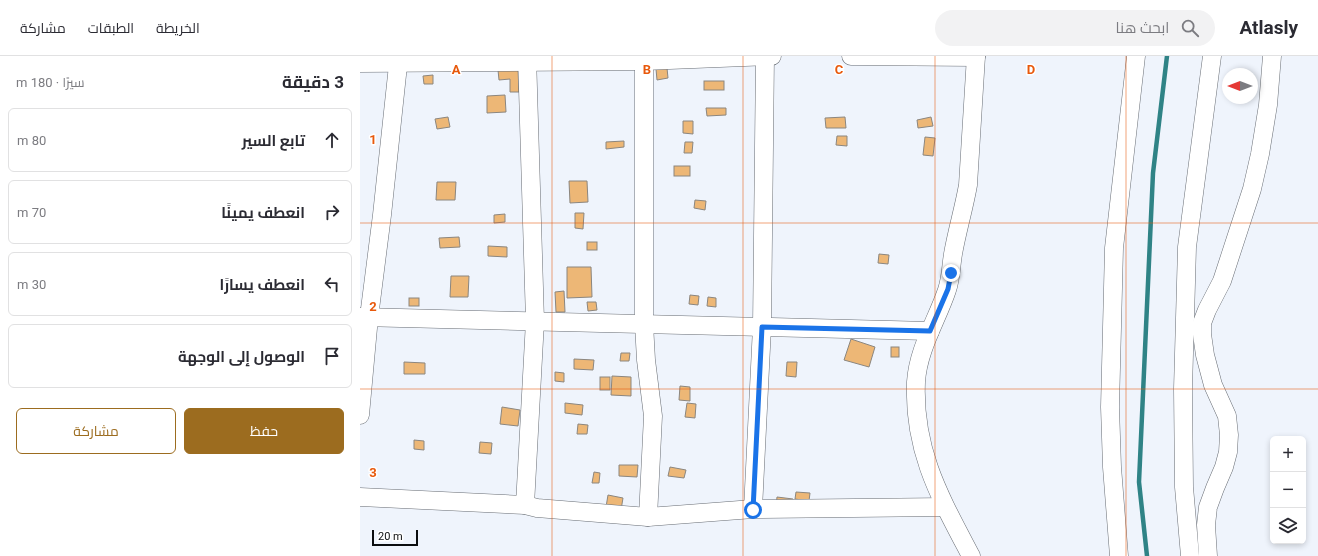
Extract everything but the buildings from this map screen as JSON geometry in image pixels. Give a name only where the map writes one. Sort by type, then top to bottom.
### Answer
[{"type":"street","points":[[753,510],[762,327],[765,56]]},
{"type":"street","points":[[360,63],[398,59],[527,58],[644,60],[667,58],[772,56]]},
{"type":"street","points":[[851,56],[976,56],[968,185],[953,256],[948,289],[930,331],[918,368],[916,381],[917,421],[922,449],[930,473],[945,508],[971,556]]},
{"type":"street","points":[[1119,556],[1112,467],[1110,407],[1114,248],[1136,56]]},
{"type":"street","points":[[1190,556],[1184,494],[1183,388],[1187,255],[1212,56]]},
{"type":"street","points":[[1208,556],[1206,525],[1208,507],[1224,467],[1228,452],[1229,435],[1227,416],[1213,385],[1205,355],[1202,324],[1207,310],[1222,281],[1252,189],[1260,154],[1268,105],[1272,56]]},
{"type":"street","points":[[525,505],[535,322],[527,58]]},
{"type":"street","points":[[360,415],[364,317],[382,215],[398,59]]},
{"type":"street","points":[[644,60],[644,324],[646,360],[653,416],[648,517]]},
{"type":"street","points":[[364,317],[930,331]]},
{"type":"street","points":[[360,497],[525,505],[537,508],[648,517],[753,510],[945,508]]},
{"type":"waterway","points":[[1147,556],[1139,482],[1153,173],[1167,56]]},
{"type":"route","points":[[753,510],[759,418],[762,327],[930,331],[948,289],[951,273]]}]
